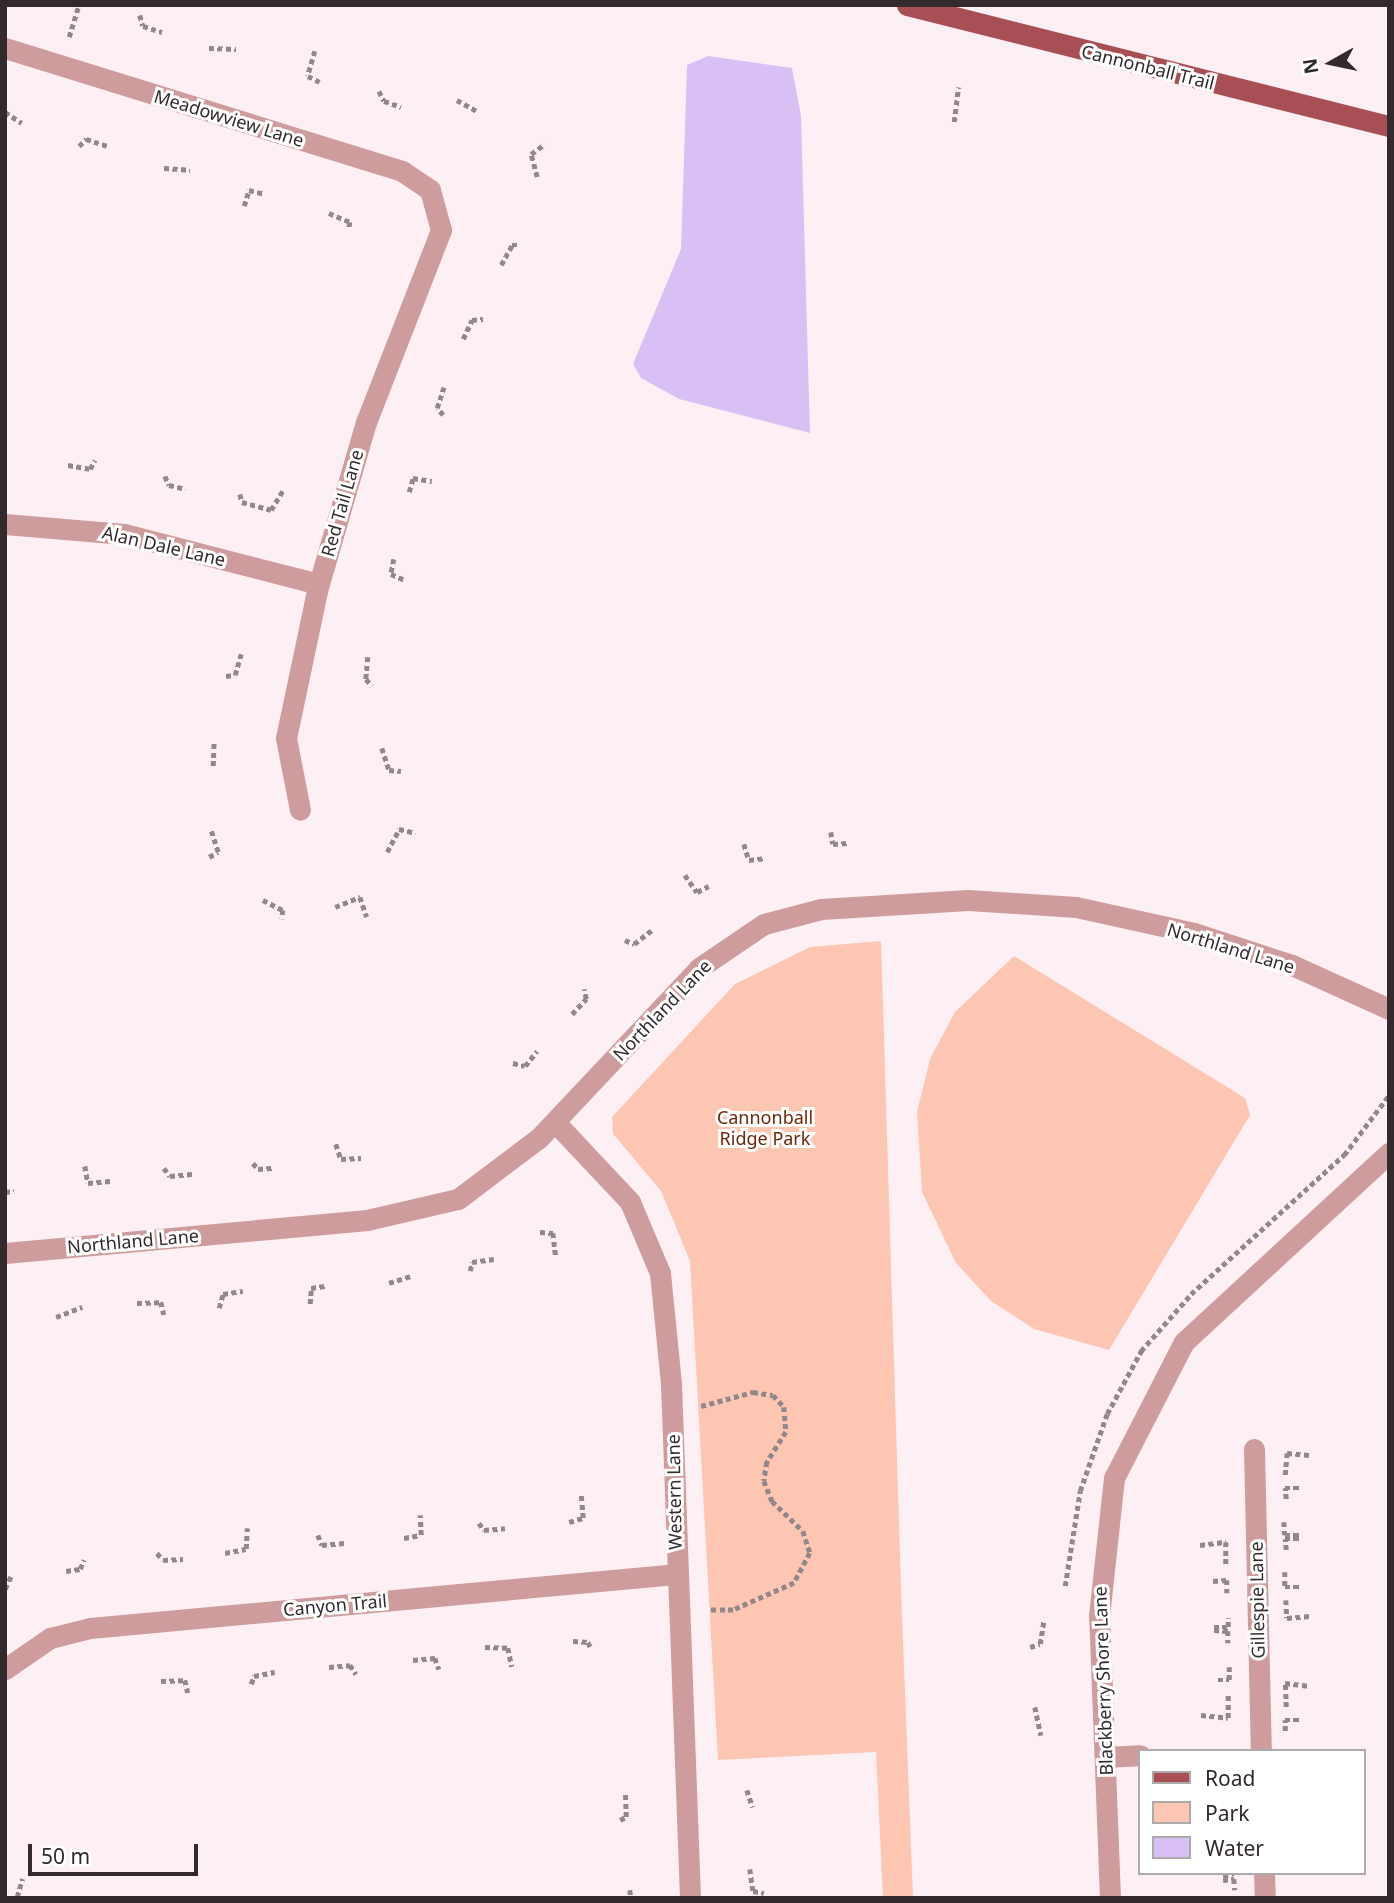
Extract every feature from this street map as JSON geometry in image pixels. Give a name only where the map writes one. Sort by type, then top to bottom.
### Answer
[{"type":"main road","name":"Cannonball Trail","points":[[907,5],[1389,126]]},
{"type":"street","name":"Meadowview Lane","points":[[5,48],[419,177],[436,207]]},
{"type":"street","name":"Red Tail Lane","points":[[300,810],[286,738],[319,584],[366,422],[441,230],[436,207]]},
{"type":"street","name":"Alan Dale Lane","points":[[5,524],[124,534],[319,584]]},
{"type":"street","name":"Northland Lane","points":[[5,1253],[419,1213],[493,1178],[555,1122],[699,968],[764,924],[821,909],[968,900],[1076,907],[1194,933],[1292,965],[1389,1009]]},
{"type":"street","name":"Western Lane","points":[[555,1122],[630,1202],[660,1273],[671,1384],[690,1898]]},
{"type":"street","name":"Blackberry Shore Lane","points":[[1110,1898],[1101,1564],[1114,1478],[1145,1407],[1184,1342],[1389,1153]]},
{"type":"street","name":"Gillespie Lane","points":[[1254,1449],[1261,1749]]},
{"type":"street","name":"Canyon Trail","points":[[5,1669],[50,1639],[90,1628],[676,1574]]},
{"type":"street","points":[[1105,1756],[1138,1755]]},
{"type":"street","points":[[1265,1875],[1265,1898]]},
{"type":"path","points":[[69,37],[78,6]]},
{"type":"path","points":[[140,15],[143,26],[162,33]]},
{"type":"path","points":[[209,48],[236,49]]},
{"type":"path","points":[[315,51],[308,76],[320,82]]},
{"type":"path","points":[[954,122],[958,87]]},
{"type":"path","points":[[379,90],[384,101],[401,107]]},
{"type":"path","points":[[457,100],[479,112]]},
{"type":"path","points":[[5,112],[22,123]]},
{"type":"path","points":[[79,146],[86,139],[108,146]]},
{"type":"path","points":[[537,177],[531,154],[545,144]]},
{"type":"path","points":[[164,168],[190,170]]},
{"type":"path","points":[[244,206],[249,191],[265,194]]},
{"type":"path","points":[[329,214],[350,222],[349,230]]},
{"type":"path","points":[[501,265],[512,245],[520,244]]},
{"type":"path","points":[[463,339],[472,320],[483,319]]},
{"type":"path","points":[[443,387],[437,408],[443,415]]},
{"type":"path","points":[[68,466],[90,469],[95,460]]},
{"type":"path","points":[[165,476],[169,485],[186,489]]},
{"type":"path","points":[[409,492],[413,478],[432,481]]},
{"type":"path","points":[[240,494],[242,502],[271,510],[283,490]]},
{"type":"path","points":[[394,559],[391,574],[405,580]]},
{"type":"path","points":[[226,676],[235,675],[241,654]]},
{"type":"path","points":[[368,657],[366,679],[372,686]]},
{"type":"path","points":[[214,741],[214,766]]},
{"type":"path","points":[[382,748],[389,770],[401,771]]},
{"type":"path","points":[[387,852],[400,829],[416,833]]},
{"type":"path","points":[[209,857],[218,852],[211,830]]},
{"type":"path","points":[[831,832],[833,844],[847,843]]},
{"type":"path","points":[[744,844],[750,860],[766,858]]},
{"type":"path","points":[[685,875],[697,891],[709,886]]},
{"type":"path","points":[[335,907],[360,897],[367,917]]},
{"type":"path","points":[[263,900],[284,910],[282,919]]},
{"type":"path","points":[[625,940],[634,944],[652,930]]},
{"type":"path","points":[[572,1014],[586,999],[584,989]]},
{"type":"path","points":[[513,1063],[524,1066],[537,1051]]},
{"type":"path","points":[[336,1144],[341,1159],[361,1158]]},
{"type":"path","points":[[253,1163],[258,1169],[272,1168]]},
{"type":"path","points":[[85,1166],[88,1183],[113,1181]]},
{"type":"path","points":[[164,1168],[170,1176],[192,1174]]},
{"type":"path","points":[[5,1192],[14,1191]]},
{"type":"path","points":[[540,1232],[553,1233],[556,1256]]},
{"type":"path","points":[[470,1271],[472,1262],[494,1259]]},
{"type":"path","points":[[389,1283],[412,1275]]},
{"type":"path","points":[[310,1304],[311,1288],[325,1286]]},
{"type":"path","points":[[219,1308],[223,1294],[243,1292]]},
{"type":"path","points":[[137,1303],[161,1302],[164,1315]]},
{"type":"path","points":[[56,1317],[82,1307]]},
{"type":"path","points":[[701,1405],[753,1392],[773,1395],[784,1407],[786,1432],[767,1462],[764,1481],[772,1501],[803,1531],[810,1553],[794,1583],[733,1610],[710,1610]]},
{"type":"path","points":[[1285,1475],[1287,1452],[1309,1455]]},
{"type":"path","points":[[1286,1499],[1285,1488],[1299,1488]]},
{"type":"path","points":[[569,1522],[583,1518],[581,1495]]},
{"type":"path","points":[[404,1538],[421,1535],[420,1515]]},
{"type":"path","points":[[1284,1522],[1285,1535],[1300,1537],[1285,1539],[1286,1550]]},
{"type":"path","points":[[479,1523],[484,1530],[505,1528]]},
{"type":"path","points":[[225,1553],[246,1549],[247,1528]]},
{"type":"path","points":[[318,1535],[322,1545],[345,1543]]},
{"type":"path","points":[[1200,1545],[1226,1542],[1226,1566]]},
{"type":"path","points":[[157,1553],[163,1560],[183,1559]]},
{"type":"path","points":[[66,1570],[80,1569],[84,1560]]},
{"type":"path","points":[[1285,1572],[1285,1587],[1300,1587]]},
{"type":"path","points":[[5,1589],[11,1576]]},
{"type":"path","points":[[1213,1581],[1227,1580],[1227,1593]]},
{"type":"path","points":[[1286,1600],[1287,1618],[1310,1616]]},
{"type":"path","points":[[1228,1618],[1228,1627],[1214,1629],[1228,1630],[1228,1643]]},
{"type":"path","points":[[1030,1647],[1040,1644],[1044,1620]]},
{"type":"path","points":[[573,1641],[588,1642],[591,1648]]},
{"type":"path","points":[[485,1647],[508,1648],[512,1667]]},
{"type":"path","points":[[413,1660],[435,1658],[439,1669]]},
{"type":"path","points":[[329,1667],[354,1666],[356,1674]]},
{"type":"path","points":[[1218,1680],[1229,1681],[1229,1667]]},
{"type":"path","points":[[251,1684],[254,1676],[275,1672]]},
{"type":"path","points":[[161,1681],[186,1680],[188,1693]]},
{"type":"path","points":[[1286,1707],[1284,1683],[1308,1686]]},
{"type":"path","points":[[1200,1715],[1228,1718],[1228,1695]]},
{"type":"path","points":[[1035,1707],[1041,1735]]},
{"type":"path","points":[[1285,1731],[1285,1720],[1299,1720]]},
{"type":"path","points":[[747,1790],[754,1807]]},
{"type":"path","points":[[620,1819],[626,1817],[625,1794]]},
{"type":"path","points":[[750,1868],[752,1891],[764,1893]]},
{"type":"path","points":[[1230,1875],[1223,1878],[1234,1879],[1235,1889]]},
{"type":"path","points":[[17,1897],[22,1879]]},
{"type":"path","points":[[630,1890],[631,1898]]},
{"type":"green space","name":"Cannonball Ridge Park","points":[[881,941],[913,1898],[883,1898],[876,1752],[718,1760],[690,1261],[661,1191],[613,1134],[612,1117],[735,984],[810,947]]},
{"type":"green space","points":[[1014,956],[1245,1098],[1250,1115],[1109,1350],[1034,1329],[991,1301],[956,1263],[922,1192],[917,1112],[930,1059],[955,1012]]},
{"type":"water","points":[[708,56],[792,68],[801,116],[810,433],[679,399],[641,378],[633,364],[681,249],[687,65]]}]
